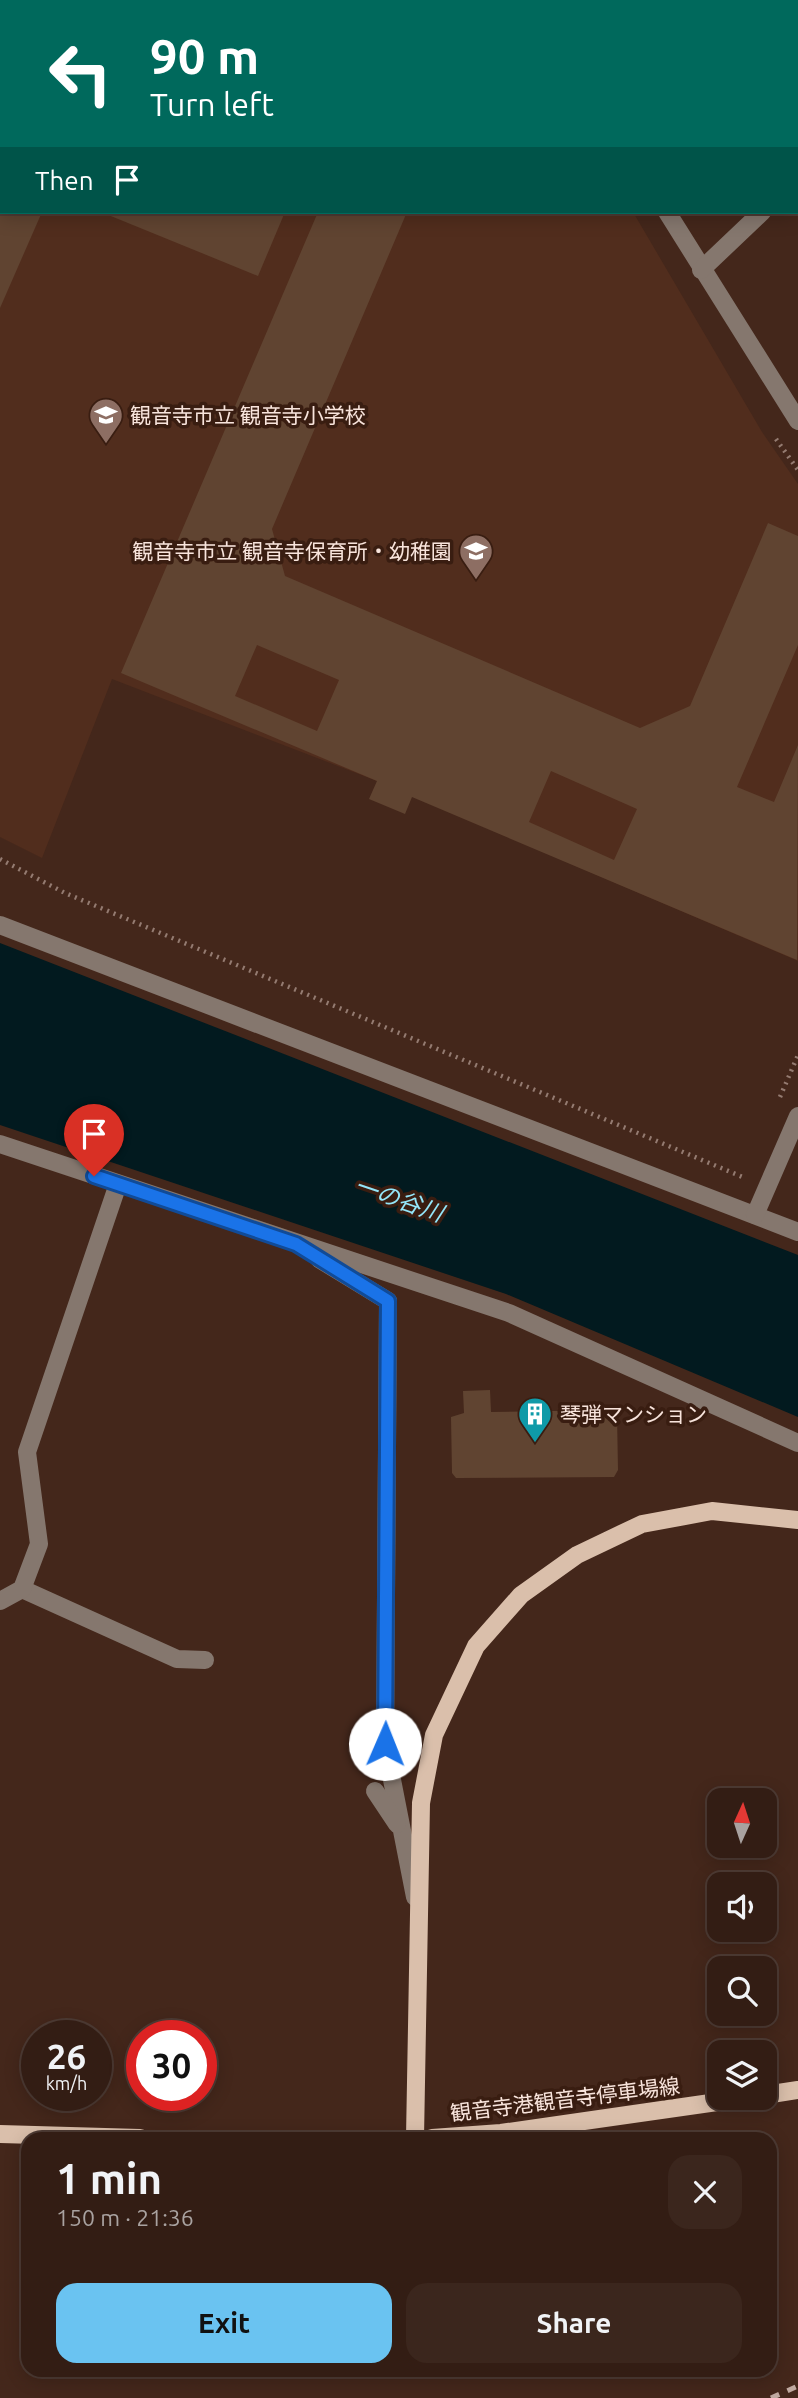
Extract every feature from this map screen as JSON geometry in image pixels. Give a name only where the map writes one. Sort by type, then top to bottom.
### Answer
[{"type":"main road","points":[[415,2132],[421,1803],[434,1735],[476,1646],[521,1595],[577,1555],[642,1524],[712,1511],[798,1520]]},
{"type":"main road","points":[[777,2093],[798,2090]]},
{"type":"main road","name":"観音寺港観音寺停車場線","points":[[507,2132],[707,2103]]},
{"type":"main road","points":[[0,2134],[21,2135]]},
{"type":"street","points":[[668,214],[798,421]]},
{"type":"street","points":[[701,270],[760,214]]},
{"type":"street","points":[[0,925],[798,1232]]},
{"type":"street","points":[[755,1215],[798,1116]]},
{"type":"street","points":[[0,1144],[509,1314],[798,1443]]},
{"type":"street","points":[[0,1601],[22,1589],[39,1544],[27,1452],[118,1184]]},
{"type":"street","points":[[296,1244],[388,1301],[385,1744],[417,1909]]},
{"type":"street","points":[[22,1589],[177,1659],[205,1660]]},
{"type":"street","points":[[375,1791],[403,1833]]},
{"type":"path","points":[[0,859],[65,893],[746,1178]]},
{"type":"shaded area","name":"観音寺市立 観音寺保育所・幼稚園","points":[[0,214],[634,214],[762,432],[798,484],[798,961],[377,781],[112,679],[42,858],[0,837]]},
{"type":"water","name":"一の谷川","points":[[0,943],[798,1255],[798,1417],[506,1294],[0,1125]]},
{"type":"building","points":[[0,214],[41,214],[0,308]]},
{"type":"building","points":[[106,214],[284,214],[258,276]]},
{"type":"building","points":[[317,214],[406,214],[272,529],[285,576],[640,728],[690,706],[768,523],[798,536],[798,645],[737,787],[774,802],[798,745],[797,960],[412,797],[405,814],[369,799],[377,781],[121,673]],"holes":[[[257,645],[339,680],[317,731],[235,696]],[[551,771],[637,809],[614,860],[529,822]]]},
{"type":"building","name":"琴弾マンション","points":[[490,1390],[491,1412],[610,1410],[617,1415],[618,1470],[614,1477],[456,1478],[452,1473],[451,1417],[464,1413],[463,1391]]},
{"type":"railway","points":[[771,2398],[798,2386]]},
{"type":"place","name":"観音寺市立 観音寺小学校","points":[[106,445]]},
{"type":"place","name":"観音寺市立 観音寺保育所・幼稚園","points":[[476,581]]},
{"type":"place","name":"琴弾マンション","points":[[535,1444]]},
{"type":"route","points":[[94,1176],[296,1244],[388,1301],[385,1744]]}]
